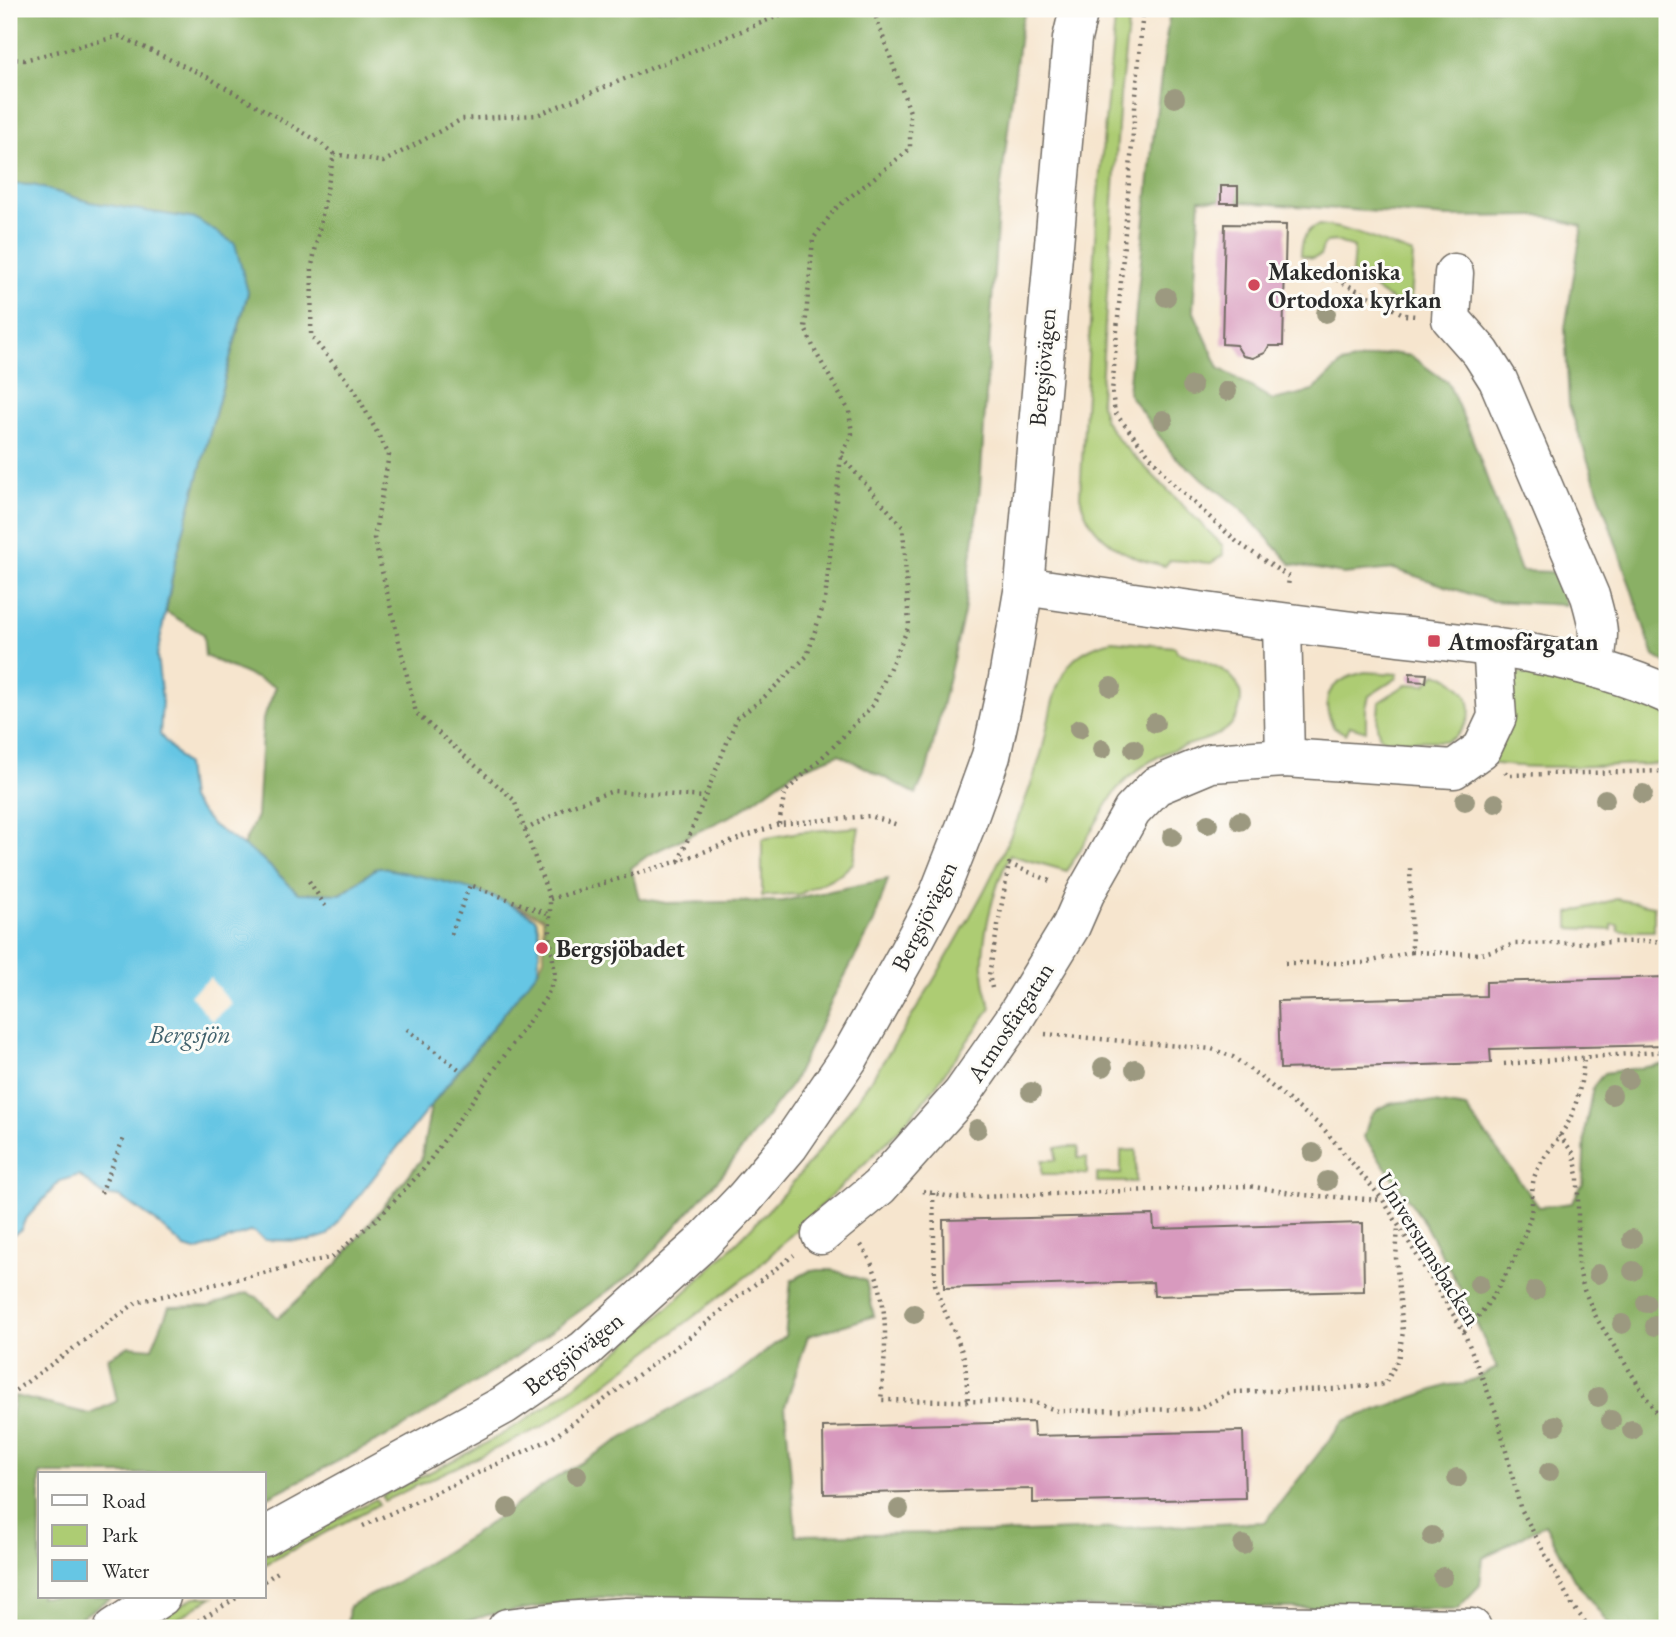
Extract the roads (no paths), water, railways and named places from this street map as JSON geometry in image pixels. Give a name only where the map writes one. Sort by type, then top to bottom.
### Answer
[{"type":"street","name":"Bergsjövägen","points":[[266,1536],[504,1405],[584,1350],[700,1245],[789,1146],[849,1058],[938,897],[990,756],[1007,684],[1024,586],[1072,39],[1079,9]]},
{"type":"street","points":[[1454,273],[1451,319],[1481,353],[1498,380],[1576,561],[1599,627],[1598,648],[1593,667]]},
{"type":"street","points":[[1024,586],[1282,623],[1492,646],[1593,667],[1667,694]]},
{"type":"street","points":[[1282,623],[1285,758]]},
{"type":"street","name":"Atmosfärgatan","points":[[832,1226],[879,1187],[962,1094],[1013,1021],[1071,926],[1084,894],[1132,811],[1156,786],[1211,763],[1285,758],[1454,769],[1482,749],[1497,717],[1492,646]]},
{"type":"street","points":[[114,1628],[159,1598]]},
{"type":"street","points":[[507,1628],[563,1620],[628,1623],[1472,1628]]},
{"type":"water","name":"Bergsjön","points":[[9,184],[33,185],[90,202],[196,219],[235,244],[248,292],[175,562],[157,656],[162,700],[160,735],[186,765],[190,799],[211,824],[261,858],[298,893],[341,894],[378,867],[480,892],[500,899],[536,919],[540,937],[538,970],[328,1235],[310,1241],[265,1240],[252,1231],[196,1251],[185,1248],[155,1221],[120,1197],[103,1195],[79,1175],[60,1181],[25,1220],[9,1243]]},
{"type":"place","name":"Makedoniska Ortodoxa kyrkan","points":[[1254,285]]},
{"type":"place","name":"Atmosfärgatan","points":[[1434,641]]},
{"type":"place","name":"Bergsjöbadet","points":[[542,948]]}]
